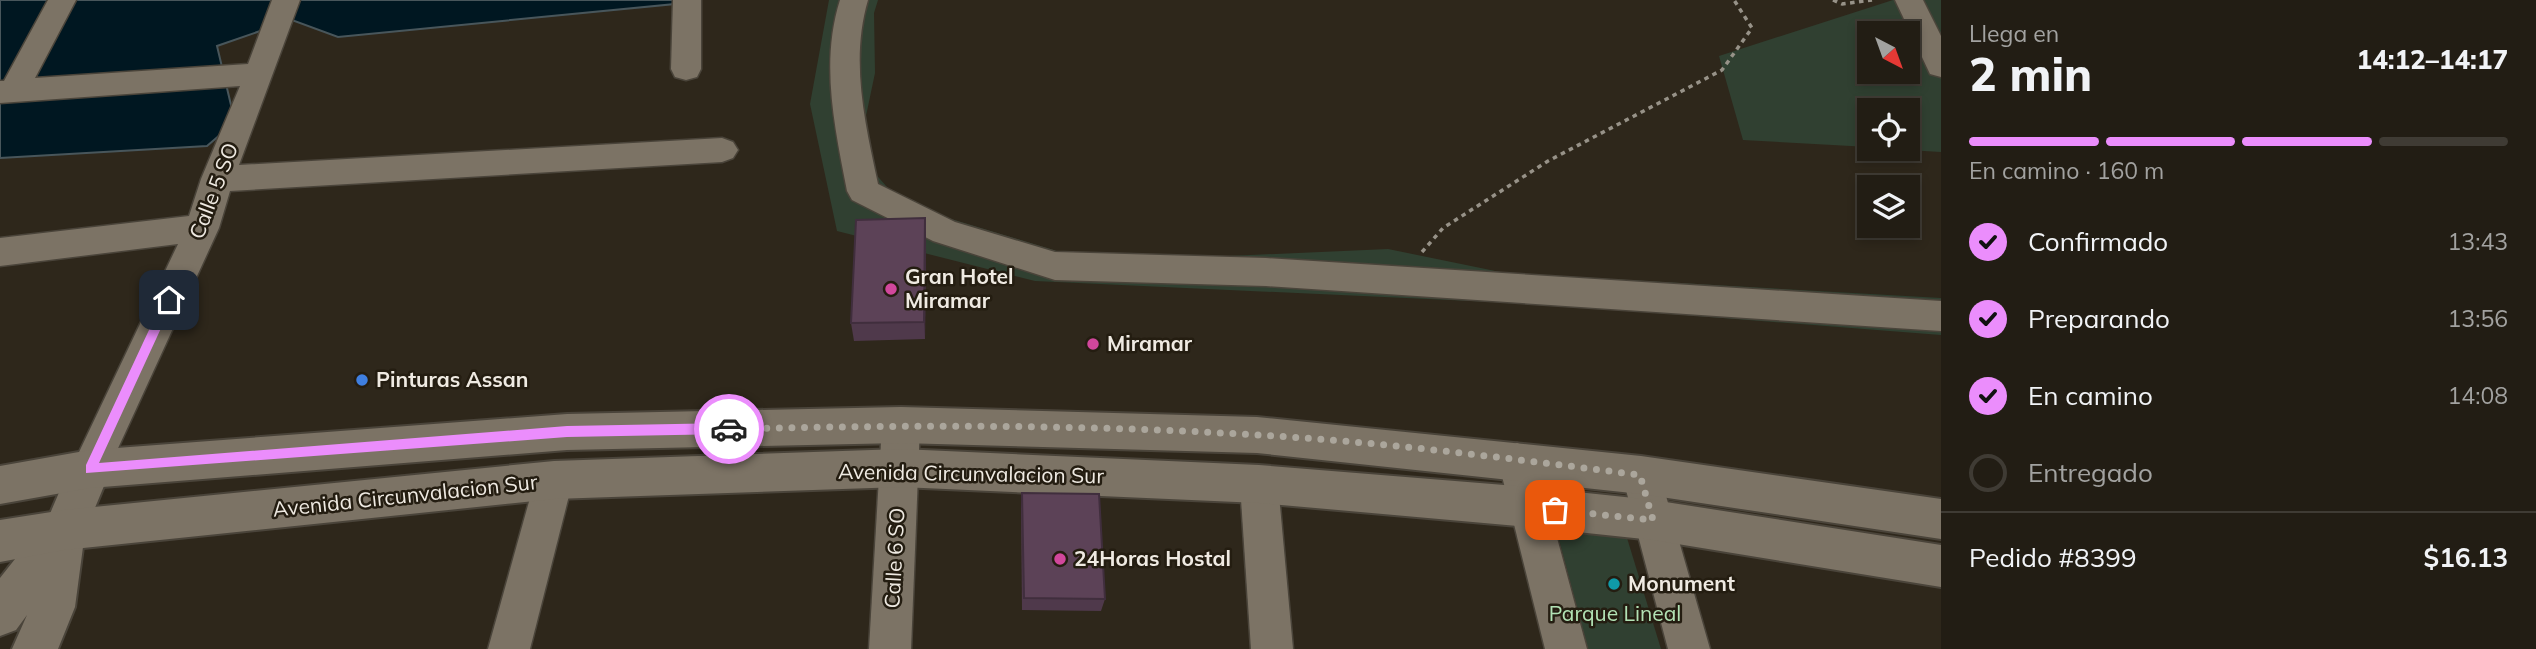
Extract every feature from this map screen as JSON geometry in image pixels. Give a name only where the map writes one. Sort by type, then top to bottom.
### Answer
[{"type":"main road","points":[[0,485],[90,469],[567,432],[901,425],[1257,435],[1517,460],[1640,475],[1941,519]]},
{"type":"main road","name":"Avenida Circunvalacion Sur","points":[[0,541],[64,530],[554,480],[901,468],[1259,484],[1530,507],[1653,520],[1941,566]]},
{"type":"main road","name":"Calle 5 SO","points":[[64,530],[90,469]]},
{"type":"main road","points":[[0,614],[64,530]]},
{"type":"main road","points":[[35,649],[53,607],[64,530]]},
{"type":"street","points":[[7,91],[62,0]]},
{"type":"street","name":"Calle 5 SO","points":[[90,469],[202,228],[217,179],[243,119],[286,0]]},
{"type":"street","points":[[686,69],[687,0]]},
{"type":"street","points":[[854,0],[850,13],[844,94],[863,191],[945,232],[1055,266],[1266,272],[1941,316]]},
{"type":"street","points":[[1909,0],[1941,66]]},
{"type":"street","points":[[7,91],[259,75]]},
{"type":"street","points":[[217,179],[722,150]]},
{"type":"street","points":[[0,252],[202,228]]},
{"type":"street","name":"Calle 6 SO","points":[[890,649],[901,468],[901,425]]},
{"type":"street","points":[[1517,460],[1566,649]]},
{"type":"street","points":[[1640,475],[1689,649]]},
{"type":"street","points":[[509,649],[554,480]]},
{"type":"street","points":[[1259,484],[1272,649]]},
{"type":"path","points":[[1396,282],[1443,228],[1548,161],[1722,70],[1752,28],[1734,0]]},
{"type":"path","points":[[1833,0],[1842,4],[1872,0]]},
{"type":"green space","points":[[829,0],[878,0],[874,13],[875,73],[862,135],[872,170],[902,204],[1093,262],[1388,249],[1505,273],[1941,298],[1941,335],[1556,305],[1035,281],[837,231],[810,104]]},
{"type":"green space","points":[[1893,0],[1941,0],[1941,152],[1920,151],[1920,98],[1857,98],[1857,146],[1743,140],[1719,56]]},
{"type":"green space","name":"Parque Lineal","points":[[1557,532],[1627,538],[1661,649],[1588,649]]},
{"type":"water","points":[[0,0],[685,0],[685,3],[338,37],[292,20],[217,46],[235,122],[207,146],[0,158]]},
{"type":"building","name":"Gran Hotel Miramar","points":[[925,218],[924,322],[851,323],[856,220]]},
{"type":"building","name":"24Horas Hostal","points":[[1022,493],[1099,494],[1105,599],[1024,598]]},
{"type":"way so far","points":[[729,429],[901,425],[1257,435],[1517,460],[1640,475],[1653,520],[1555,510]]},
{"type":"place","name":"Gran Hotel Miramar","points":[[891,289]]},
{"type":"place","name":"Miramar","points":[[1093,344]]},
{"type":"place","name":"Pinturas Assan","points":[[362,380]]},
{"type":"place","name":"24Horas Hostal","points":[[1060,559]]},
{"type":"place","name":"Monument","points":[[1614,584]]},
{"type":"route","points":[[169,300],[90,469],[567,432],[729,429]]}]
